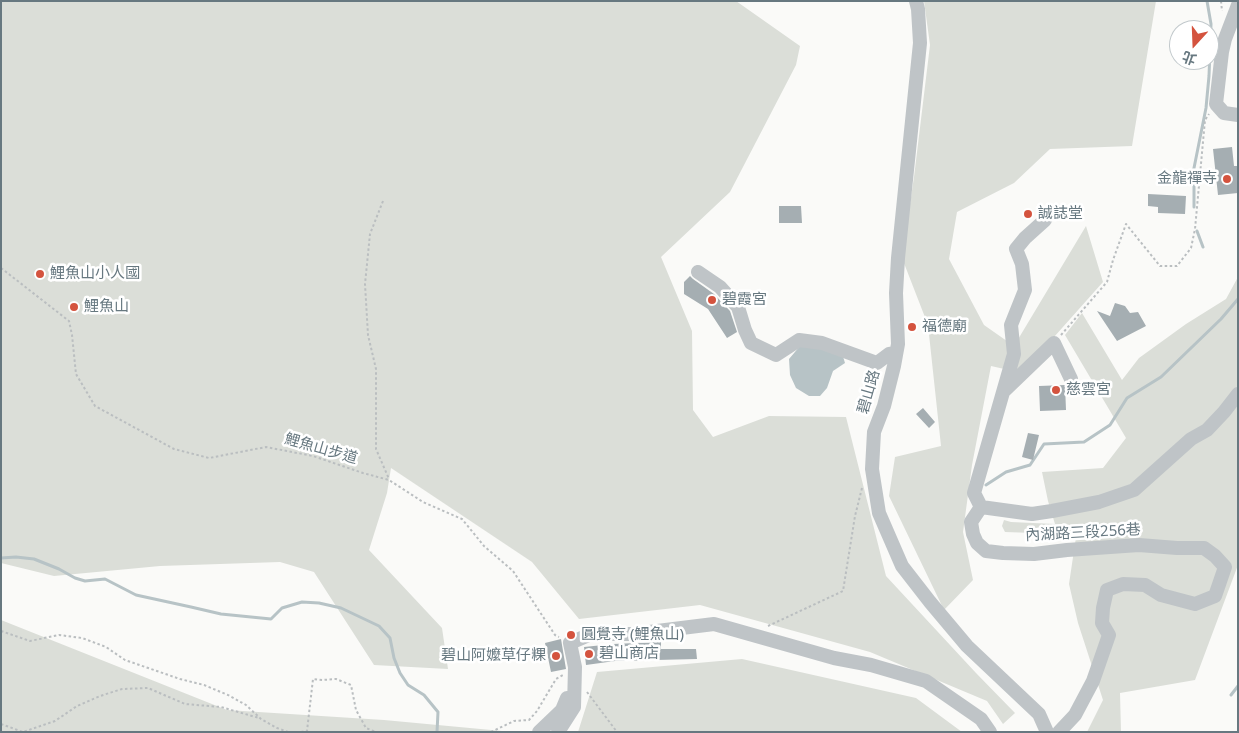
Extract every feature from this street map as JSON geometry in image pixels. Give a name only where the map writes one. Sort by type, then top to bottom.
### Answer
[{"type":"street","name":"碧山路","points":[[916,1],[920,43],[898,258],[896,293],[898,344],[884,406],[874,432],[872,469],[879,513],[902,566],[967,646],[1039,714],[1047,732]]},
{"type":"street","points":[[1238,5],[1222,52],[1216,104],[1224,113],[1238,115]]},
{"type":"street","points":[[981,507],[974,493],[1014,354],[1011,325],[1025,290],[1022,264],[1016,249],[1045,220]]},
{"type":"street","points":[[698,272],[720,287],[738,308],[751,343],[776,355],[799,340],[822,343],[877,363],[889,354],[896,353]]},
{"type":"street","points":[[1003,392],[1054,344],[1071,379]]},
{"type":"street","name":"內湖路三段256巷","points":[[1059,732],[1075,715],[1093,681],[1108,635],[1102,623],[1102,608],[1108,590],[1123,584],[1145,585],[1161,595],[1196,604],[1215,596],[1225,567],[1204,548],[1140,545],[1034,554],[986,551],[977,543],[971,522],[981,507],[1032,514],[1099,502],[1134,490],[1191,439],[1207,430],[1238,394]]},
{"type":"street","points":[[558,732],[574,707],[575,675],[570,643],[590,634],[633,634],[714,624],[834,658],[871,665],[926,681],[981,719],[990,732]]},
{"type":"street","points":[[539,732],[562,710],[575,675]]},
{"type":"path","points":[[1054,344],[1107,282],[1126,224],[1160,266],[1177,266],[1191,248],[1195,229],[1206,120],[1216,104]]},
{"type":"path","points":[[383,201],[370,234],[365,284],[368,335],[376,369],[376,449],[389,480]]},
{"type":"path","name":"鯉魚山步道","points":[[1,268],[68,321],[72,336],[76,374],[95,406],[174,448],[209,458],[266,447],[314,456],[389,480],[423,502],[462,519],[484,546],[513,571],[554,635],[570,643]]},
{"type":"path","points":[[750,634],[843,591],[853,533]]},
{"type":"path","points":[[1,630],[30,641],[59,635],[82,638],[106,647],[125,660],[204,685],[228,695],[246,705],[261,719]]},
{"type":"path","points":[[491,732],[514,721],[529,720],[556,679],[575,675],[617,732]]},
{"type":"path","points":[[301,732],[307,731],[313,679],[336,679],[351,685],[356,710],[366,728],[377,732],[390,732]]},
{"type":"path","points":[[1,724],[23,732],[55,721],[77,706],[100,696],[122,689],[148,688],[185,704],[221,707],[261,719],[288,732]]},
{"type":"shaded area","points":[[1,1],[736,1],[800,46],[796,65],[730,192],[661,257],[692,331],[693,410],[713,437],[769,416],[846,417],[886,576],[1015,713],[1003,724],[987,701],[870,652],[700,605],[579,619],[532,562],[391,468],[387,493],[369,550],[442,628],[448,669],[374,665],[314,572],[280,562],[160,566],[54,576],[1,563]]},
{"type":"shaded area","points":[[924,1],[1156,1],[1132,146],[1050,149],[1014,183],[957,212],[949,259],[984,325],[1014,346],[1086,226],[1103,282],[1022,373],[991,366],[972,465],[963,532],[973,580],[944,610],[889,496],[895,457],[941,446],[928,325],[902,258],[930,45]]},
{"type":"shaded area","points":[[1238,277],[1238,565],[1195,680],[1120,693],[1121,732],[1087,732],[1103,700],[1078,623],[1069,584],[1076,537],[1005,532],[1002,526],[1004,520],[1055,524],[1042,472],[1103,468],[1126,438],[1065,335],[1082,313],[1122,380],[1139,358],[1186,324],[1226,299]]},
{"type":"shaded area","points":[[800,346],[841,350],[845,363],[833,371],[827,388],[820,396],[809,396],[796,388],[790,375],[789,359]]},
{"type":"shaded area","points":[[1,620],[227,710],[384,720],[502,731],[1,732]]},
{"type":"shaded area","points":[[742,659],[916,698],[962,732],[578,732],[597,672]]},
{"type":"building","name":"金龍禪寺","points":[[1232,147],[1234,166],[1238,166],[1238,193],[1218,195],[1213,149]]},
{"type":"building","points":[[1148,194],[1186,196],[1185,214],[1158,213],[1158,207],[1148,206]]},
{"type":"building","points":[[779,206],[801,206],[802,223],[779,223]]},
{"type":"building","name":"碧霞宮","points":[[690,276],[714,294],[730,311],[737,332],[727,338],[708,309],[684,294],[684,282]]},
{"type":"building","points":[[1115,303],[1125,306],[1130,313],[1138,312],[1146,326],[1117,341],[1097,311],[1110,316]]},
{"type":"building","points":[[1065,385],[1066,410],[1040,411],[1039,386]]},
{"type":"building","points":[[923,408],[935,422],[929,428],[916,414]]},
{"type":"building","points":[[1028,433],[1039,435],[1033,460],[1022,457]]},
{"type":"building","name":"碧山阿嬤草仔粿","points":[[561,639],[566,669],[551,672],[545,643]]},
{"type":"building","points":[[661,642],[661,649],[696,649],[697,659],[615,661],[586,665],[584,647]]},
{"type":"waterway","points":[[1194,207],[1194,168],[1206,108],[1209,76],[1211,24],[1207,1]]},
{"type":"waterway","points":[[1197,231],[1203,247]]},
{"type":"waterway","points":[[986,485],[1006,472],[1030,465],[1044,444],[1084,442],[1110,425],[1127,398],[1161,377],[1221,319],[1238,299]]},
{"type":"waterway","points":[[1,558],[34,559],[85,581],[105,579],[136,595],[221,614],[271,619],[282,608],[302,602],[319,603],[341,608],[379,626],[390,638],[394,658],[400,673],[408,685],[424,695],[438,712],[437,732]]},
{"type":"waterway","points":[[1231,695],[1238,686]]},
{"type":"place","name":"金龍禪寺","points":[[1227,179]]},
{"type":"place","name":"誠誌堂","points":[[1028,214]]},
{"type":"place","name":"鯉魚山小人國","points":[[40,274]]},
{"type":"place","name":"碧霞宮","points":[[712,300]]},
{"type":"place","name":"鯉魚山","points":[[74,307]]},
{"type":"place","name":"福德廟","points":[[912,327]]},
{"type":"place","name":"慈雲宮","points":[[1056,390]]},
{"type":"place","name":"圓覺寺 (鯉魚山)","points":[[571,635]]},
{"type":"place","name":"碧山商店","points":[[589,654]]},
{"type":"place","name":"碧山阿嬤草仔粿","points":[[556,656]]}]
